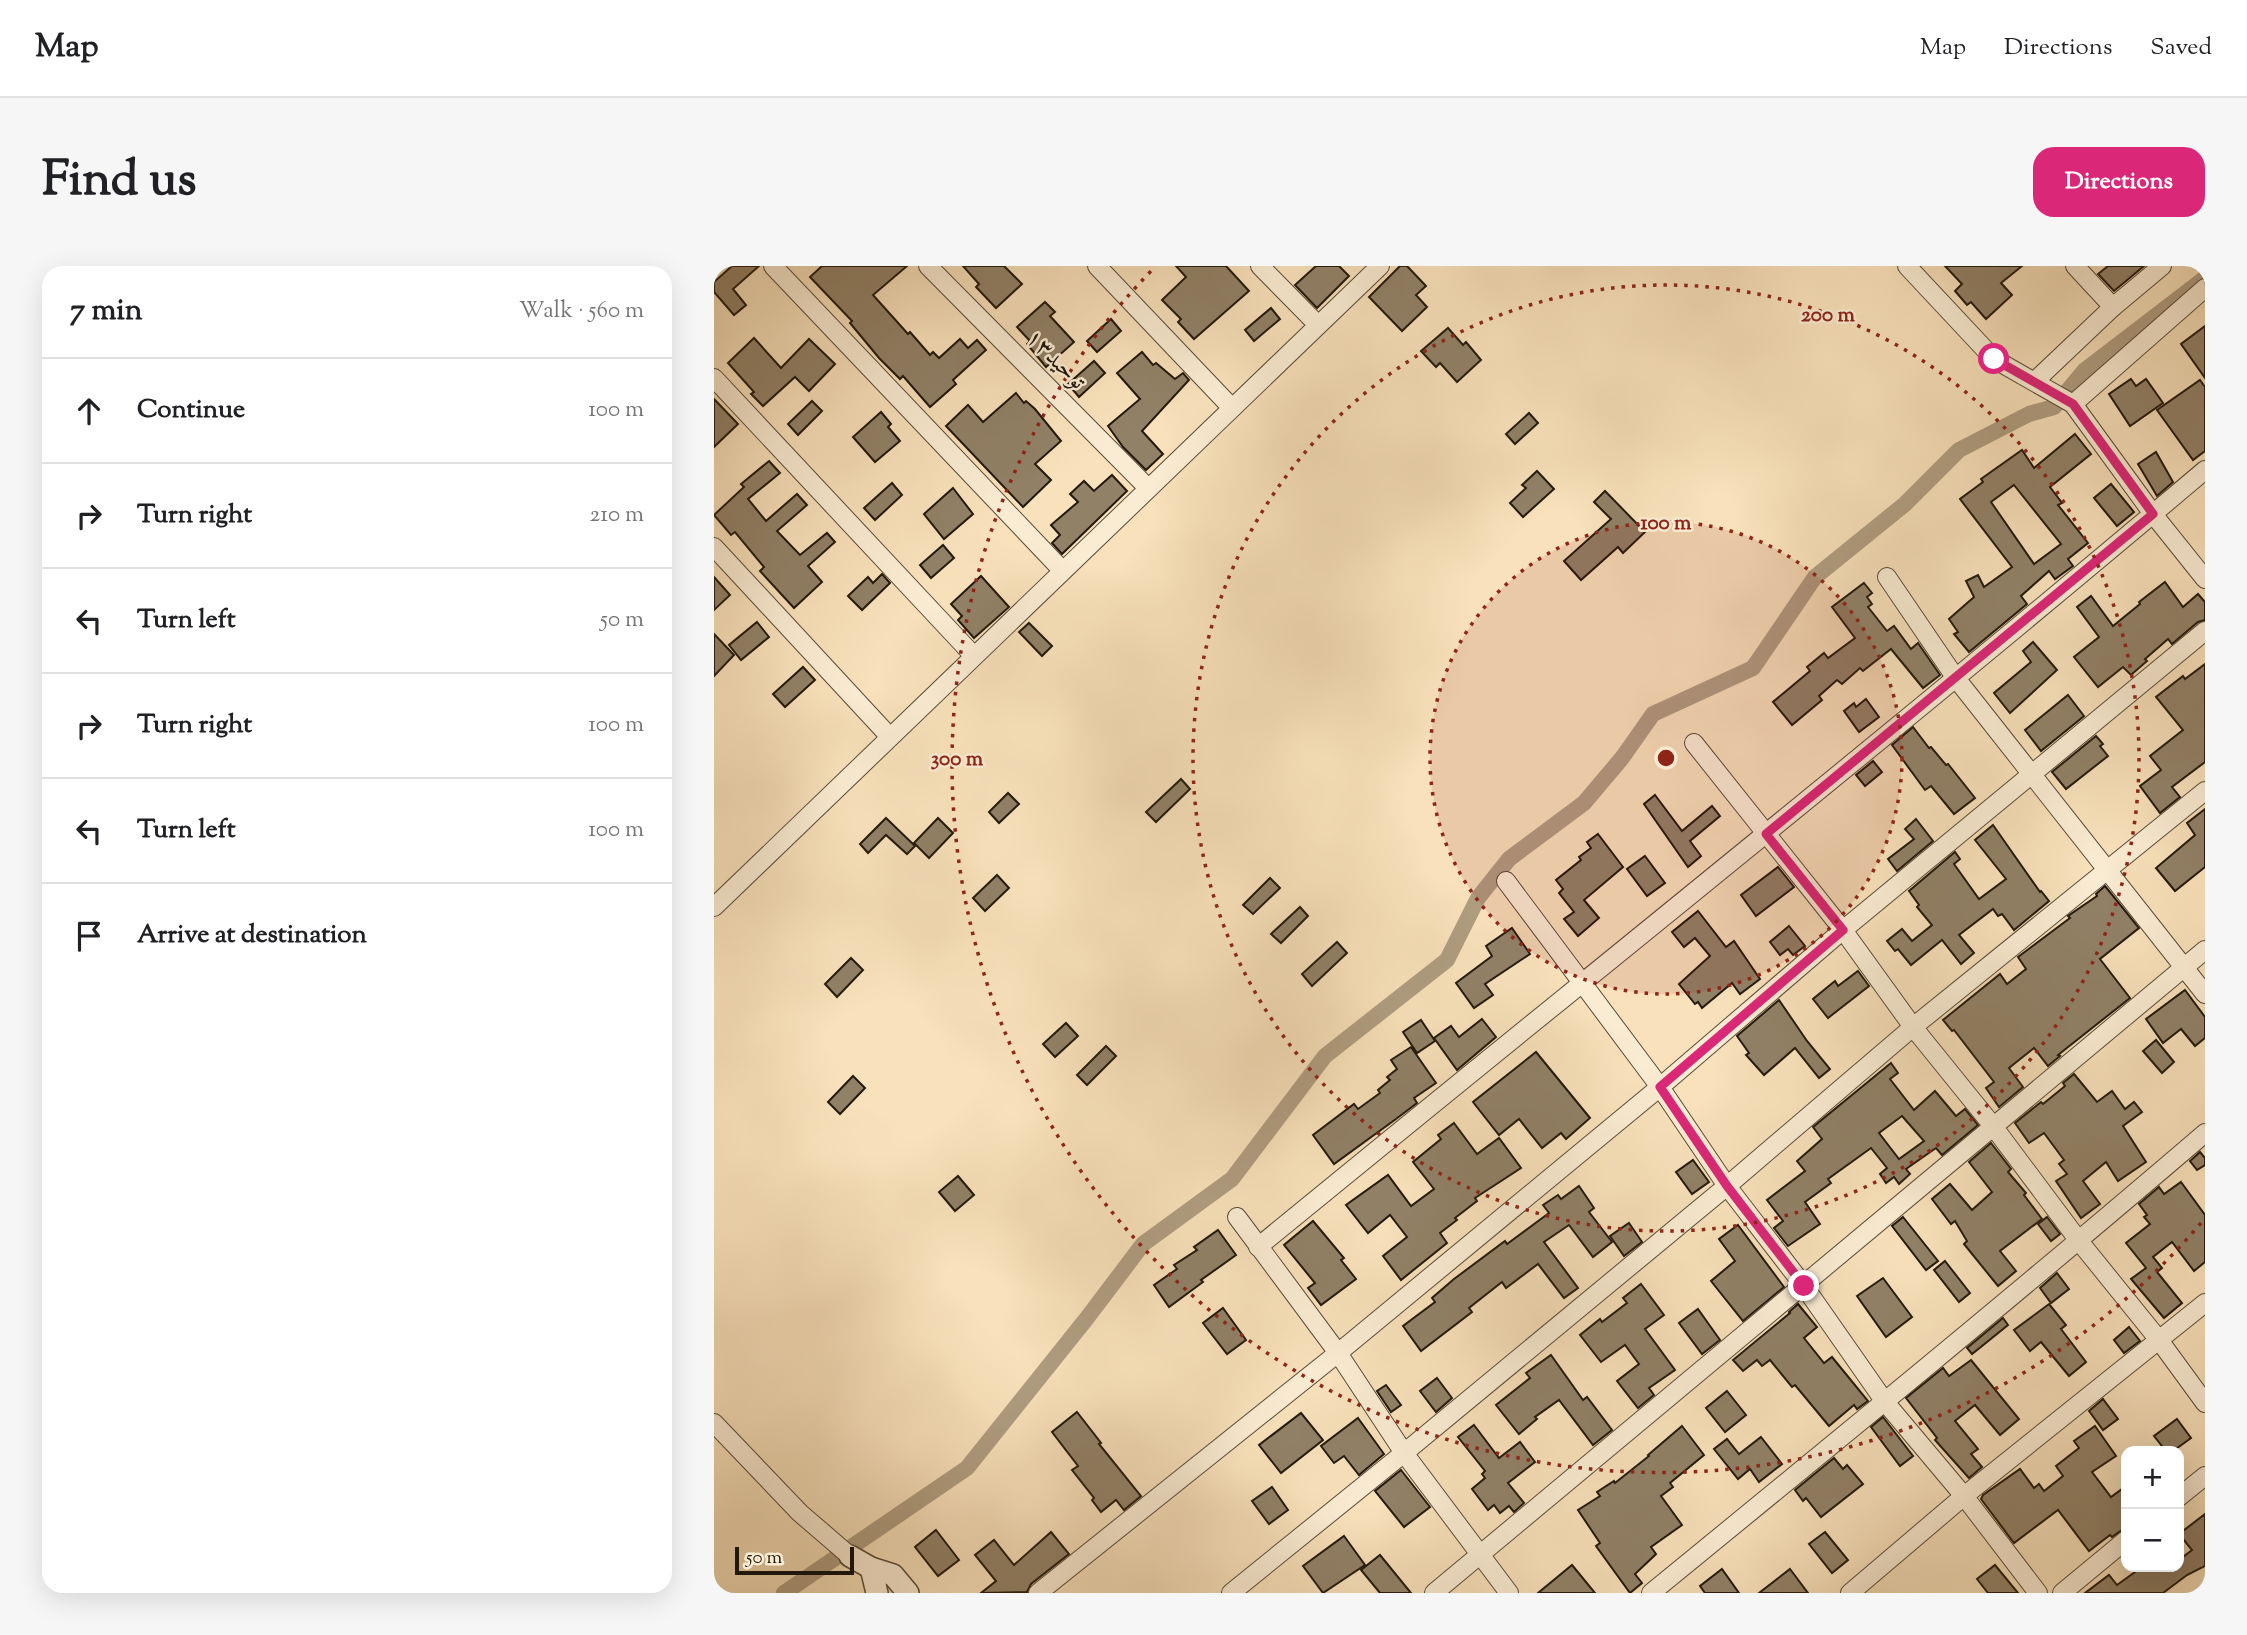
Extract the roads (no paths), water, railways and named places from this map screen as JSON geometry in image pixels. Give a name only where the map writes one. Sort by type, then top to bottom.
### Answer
[{"type":"street","points":[[773,266],[1062,570]]},
{"type":"street","name":"توحید۱۳","points":[[928,266],[1147,488]]},
{"type":"street","points":[[1097,266],[1232,408]]},
{"type":"street","points":[[1260,266],[1318,325]]},
{"type":"street","points":[[714,906],[1380,266]]},
{"type":"street","points":[[1907,266],[1994,359],[2073,404],[2153,514],[2205,579]]},
{"type":"street","points":[[2074,266],[2113,307]]},
{"type":"street","points":[[2035,381],[2113,307],[2162,266]]},
{"type":"street","points":[[2073,404],[2205,288]]},
{"type":"street","points":[[714,378],[974,656]]},
{"type":"street","points":[[1258,1247],[1766,834],[2205,470]]},
{"type":"street","points":[[714,547],[890,737]]},
{"type":"street","points":[[1887,577],[1955,677],[2205,994]]},
{"type":"street","points":[[1038,1593],[1338,1353],[2205,631]]},
{"type":"street","points":[[1694,743],[1843,930],[1913,1027],[1993,1126],[2205,1403]]},
{"type":"street","points":[[1231,1593],[1405,1453],[1727,1186],[1913,1027],[2205,791]]},
{"type":"street","points":[[1506,881],[1660,1087],[1727,1186],[1804,1286],[1885,1402],[1964,1496],[2038,1593]]},
{"type":"street","points":[[1434,1593],[2205,950]]},
{"type":"street","points":[[1651,1593],[2079,1241],[2205,1133]]},
{"type":"street","points":[[1237,1217],[1338,1353],[1405,1453],[1509,1593]]},
{"type":"street","points":[[1850,1593],[1964,1496],[2205,1303]]},
{"type":"street","points":[[714,1423],[800,1514],[850,1556],[871,1568],[893,1575],[908,1593]]},
{"type":"street","points":[[2184,1493],[2205,1476]]},
{"type":"street","points":[[2062,1593],[2121,1544]]},
{"type":"street","points":[[871,1568],[877,1593]]},
{"type":"waterway","points":[[784,1593],[967,1468],[1143,1244],[1232,1179],[1325,1056],[1447,960],[1478,898],[1509,859],[1584,803],[1622,758],[1653,714],[1753,668],[1815,577],[1905,504],[1959,450],[2029,414],[2054,407],[2085,370],[2205,278]]}]
